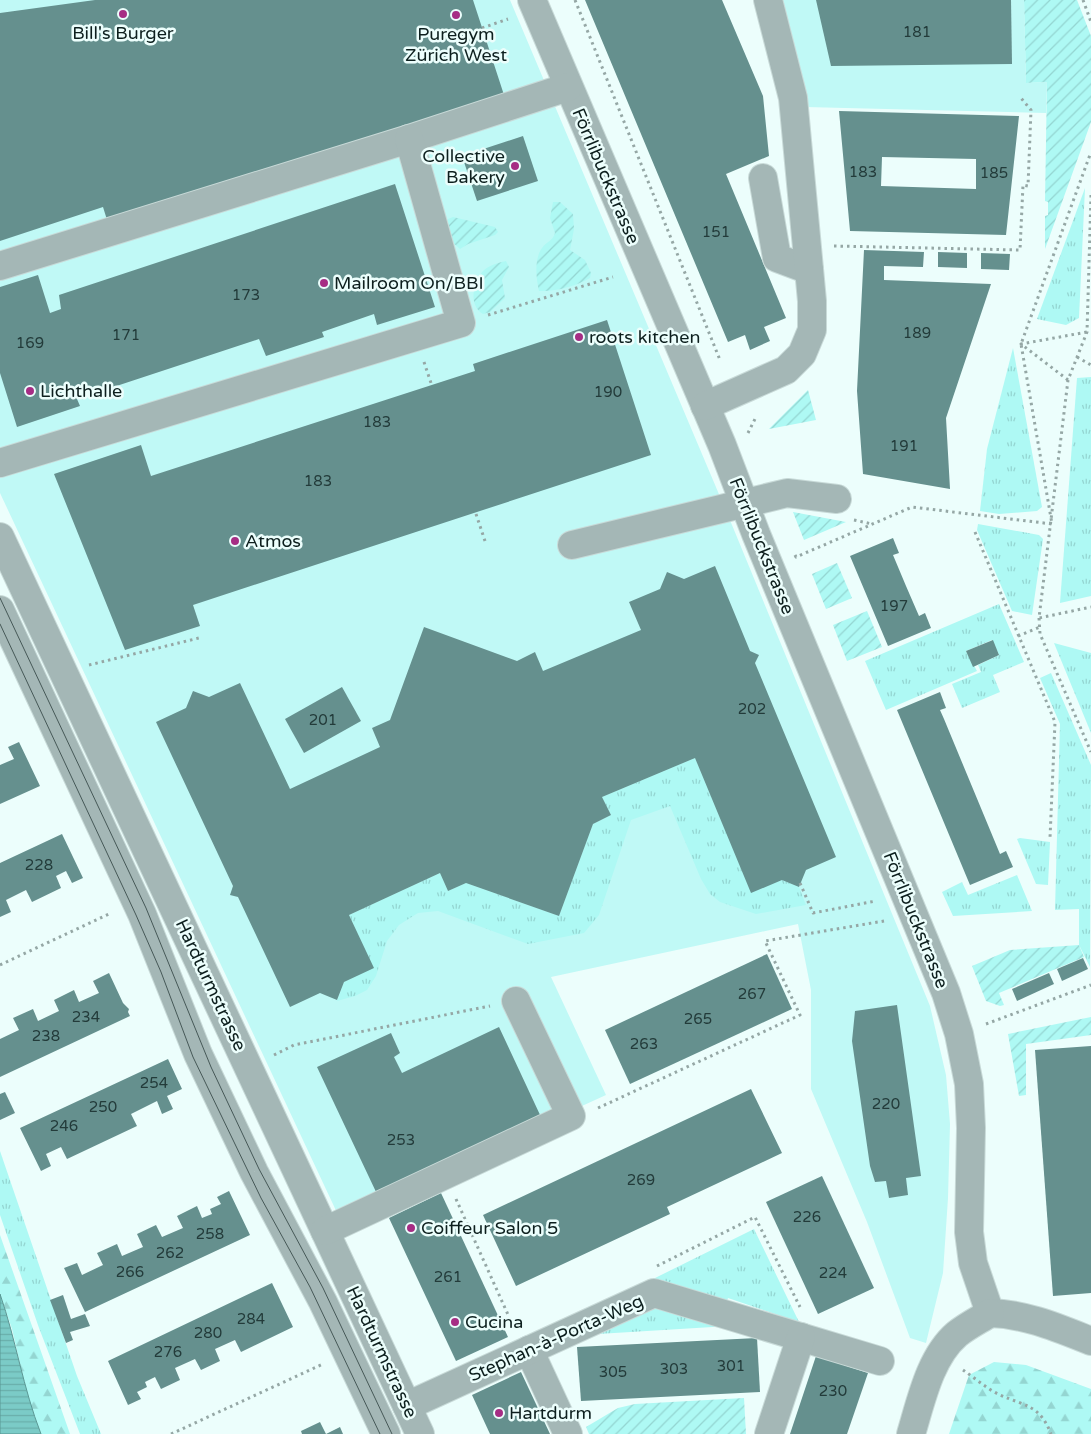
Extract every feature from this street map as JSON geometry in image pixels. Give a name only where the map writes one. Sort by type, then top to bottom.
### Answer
[{"type":"street","name":"Förrlibuckstrasse","points":[[532,0],[705,406],[931,955],[956,1026],[969,1084],[970,1240],[973,1263],[990,1313]]},
{"type":"street","points":[[705,406],[786,370],[802,354],[812,330],[809,270],[793,98],[768,0]]},
{"type":"street","points":[[0,266],[409,139],[568,87]]},
{"type":"street","points":[[0,463],[461,323],[409,139]]},
{"type":"street","points":[[763,178],[777,258],[809,270]]},
{"type":"street","points":[[572,545],[787,493],[837,499]]},
{"type":"street","name":"Hardturmstrasse","points":[[0,537],[420,1434]]},
{"type":"street","name":"Hardturmstrasse","points":[[0,610],[10,657],[142,914],[198,1054],[254,1172],[341,1338],[386,1434]]},
{"type":"street","points":[[10,657],[48,639]]},
{"type":"street","points":[[325,1231],[571,1116],[516,1001]]},
{"type":"street","name":"Stephan-à-Porta-Weg","points":[[407,1406],[523,1343],[654,1293],[880,1361]]},
{"type":"street","points":[[911,1434],[929,1377],[945,1348],[957,1334],[990,1313],[1006,1313],[1035,1320],[1091,1341]]},
{"type":"street","points":[[769,1434],[800,1337]]},
{"type":"street","points":[[523,1343],[568,1434]]},
{"type":"path","points":[[575,0],[720,360]]},
{"type":"path","points":[[1083,0],[1091,22]]},
{"type":"path","points":[[482,28],[508,19]]},
{"type":"path","points":[[833,246],[1020,250],[1023,185],[1028,186],[1031,110],[1021,98]]},
{"type":"path","points":[[1052,524],[1021,344],[1091,152]]},
{"type":"path","points":[[1091,195],[1087,332],[1068,380],[1052,524],[1039,618],[1040,634],[1091,752]]},
{"type":"path","points":[[461,323],[613,277]]},
{"type":"path","points":[[1021,344],[1087,332]]},
{"type":"path","points":[[1021,344],[1068,380]]},
{"type":"path","points":[[1077,357],[1091,365]]},
{"type":"path","points":[[796,557],[912,507],[1052,524]]},
{"type":"path","points":[[476,514],[486,544]]},
{"type":"path","points":[[975,532],[1055,722],[1050,838]]},
{"type":"path","points":[[1039,618],[1091,607]]},
{"type":"path","points":[[1018,636],[1040,627]]},
{"type":"path","points":[[88,665],[199,638]]},
{"type":"path","points":[[800,883],[813,913],[876,901]]},
{"type":"path","points":[[0,965],[112,913]]},
{"type":"path","points":[[571,1116],[602,1106],[800,1015],[765,941],[884,921]]},
{"type":"path","points":[[986,1024],[1091,986]]},
{"type":"path","points":[[274,1054],[294,1045],[489,1007]]},
{"type":"path","points":[[445,1175],[523,1343]]},
{"type":"path","points":[[170,1434],[327,1362]]},
{"type":"path","points":[[962,1370],[999,1394],[1022,1402],[1034,1409],[1042,1416],[1051,1434]]},
{"type":"shaded area","points":[[0,0],[510,0],[732,525],[930,1006],[946,1075],[950,1124],[943,1273],[926,1343],[910,1338],[867,1222],[811,1089],[811,990],[798,924],[551,977],[606,1095],[339,1217],[0,493]]},
{"type":"shaded area","points":[[782,0],[1024,0],[1026,83],[1047,82],[1046,113],[805,107]]},
{"type":"shaded area","points":[[0,1294],[29,1399],[41,1434],[0,1434]]},
{"type":"green space","points":[[1024,0],[1077,0],[1091,36],[1091,122],[1045,249],[1045,216],[1048,215],[1048,202],[1045,201],[1047,82],[1026,83]]},
{"type":"green space","points":[[1085,188],[1079,318],[1066,325],[1037,319]]},
{"type":"green space","points":[[553,202],[560,202],[573,214],[574,229],[570,250],[585,260],[591,273],[590,278],[572,286],[552,291],[539,291],[537,263],[539,252],[555,233],[550,218]]},
{"type":"green space","points":[[453,217],[495,227],[498,232],[495,235],[468,244],[460,249],[449,239],[445,225],[448,219]]},
{"type":"green space","points":[[506,261],[509,267],[502,280],[505,298],[490,312],[483,314],[475,305],[474,293],[477,281],[485,269]]},
{"type":"green space","points":[[1013,348],[1042,507],[1037,511],[999,514],[980,511],[987,449]]},
{"type":"green space","points":[[1091,377],[1091,596],[1060,603],[1077,378]]},
{"type":"green space","points":[[808,390],[816,420],[769,429]]},
{"type":"green space","points":[[793,512],[846,522],[804,540]]},
{"type":"green space","points":[[978,524],[1039,535],[1043,539],[1032,615],[1012,611],[977,530]]},
{"type":"green space","points":[[837,563],[852,598],[826,609],[812,574]]},
{"type":"green space","points":[[999,604],[1024,662],[993,675],[1000,692],[962,708],[952,684],[981,672],[978,665],[999,655],[992,640],[966,651],[977,671],[886,710],[865,661]]},
{"type":"green space","points":[[867,611],[882,647],[847,661],[833,625]]},
{"type":"green space","points":[[1054,643],[1091,653],[1091,733]]},
{"type":"green space","points":[[1051,673],[1091,765],[1090,967],[1079,945],[1079,909],[1055,910],[1060,724],[1040,678]]},
{"type":"green space","points":[[695,758],[751,892],[782,880],[799,887],[806,905],[756,914],[720,902],[710,894],[701,879],[670,806],[631,820],[599,915],[584,933],[528,944],[438,911],[418,913],[399,925],[387,941],[376,976],[367,990],[355,996],[337,1001],[344,982],[373,967],[349,915],[440,873],[448,891],[466,883],[559,916],[593,824],[611,815],[602,797]]},
{"type":"green space","points":[[1017,839],[1050,842],[1048,885],[1036,884]]},
{"type":"green space","points":[[1017,875],[1032,911],[953,916],[942,892],[962,882],[968,895]]},
{"type":"green space","points":[[1079,945],[1084,957],[999,993],[1004,1005],[1000,1006],[986,1001],[972,966],[1010,950]]},
{"type":"green space","points":[[1091,1017],[1091,1035],[1026,1044],[1026,1095],[1019,1096],[1008,1034]]},
{"type":"green space","points":[[0,1151],[77,1376],[101,1434],[80,1434],[39,1328],[0,1215]]},
{"type":"green space","points":[[754,1229],[799,1322],[728,1298],[725,1306],[651,1280]]},
{"type":"green space","points":[[0,1235],[70,1434],[41,1434],[29,1403],[12,1329],[0,1294]]},
{"type":"green space","points":[[661,1303],[729,1326],[598,1334]]},
{"type":"green space","points":[[994,1362],[1026,1365],[1091,1389],[1091,1434],[949,1434],[969,1375]]},
{"type":"green space","points":[[744,1398],[746,1434],[589,1434],[586,1427],[618,1408],[635,1404]]},
{"type":"building","points":[[95,0],[473,0],[504,95],[108,223],[103,207],[0,241],[0,13]]},
{"type":"building","points":[[585,0],[722,0],[763,96],[769,156],[726,174],[786,318],[764,327],[770,341],[750,350],[745,335],[728,342]]},
{"type":"building","points":[[816,0],[1011,0],[1012,64],[831,66]]},
{"type":"building","points":[[839,111],[1019,116],[1006,235],[850,231]],"holes":[[[882,157],[976,159],[976,189],[881,186]]]},
{"type":"building","points":[[523,136],[538,181],[477,201],[462,156]]},
{"type":"building","points":[[395,184],[435,307],[377,325],[374,314],[322,332],[324,337],[266,356],[259,339],[77,399],[80,406],[17,427],[0,373],[0,287],[38,275],[50,313],[61,309],[59,295]]},
{"type":"building","points":[[864,250],[924,252],[923,267],[884,266],[884,280],[991,284],[946,418],[950,489],[863,474],[857,391]]},
{"type":"building","points":[[938,252],[967,253],[967,268],[938,267]]},
{"type":"building","points":[[981,253],[1010,254],[1009,270],[981,269]]},
{"type":"building","name":"Atmos","points":[[607,320],[651,455],[193,605],[200,626],[125,650],[54,474],[141,445],[151,476],[475,371],[473,364]]},
{"type":"building","points":[[893,538],[899,553],[893,555],[906,586],[919,616],[925,613],[931,628],[888,646],[850,556]]},
{"type":"building","points":[[715,566],[750,651],[759,655],[755,663],[836,857],[806,870],[799,887],[782,880],[751,893],[695,758],[602,797],[611,815],[593,824],[559,916],[466,883],[448,891],[440,873],[349,915],[374,968],[344,982],[337,1000],[320,993],[290,1007],[238,897],[230,895],[233,886],[156,722],[186,708],[193,691],[209,697],[240,683],[290,789],[380,747],[372,728],[390,720],[424,627],[517,661],[535,652],[543,671],[641,630],[629,602],[660,589],[667,572],[684,579]]},
{"type":"building","points":[[993,640],[999,655],[973,667],[966,651]]},
{"type":"building","points":[[342,687],[361,721],[304,753],[285,719]]},
{"type":"building","points":[[940,692],[946,708],[940,710],[1000,854],[1006,851],[1013,867],[970,885],[897,710]]},
{"type":"building","points":[[19,742],[40,786],[0,804],[0,765],[14,759],[8,747]]},
{"type":"building","points":[[62,834],[83,878],[72,883],[66,871],[56,876],[61,888],[32,902],[26,890],[6,900],[11,912],[0,917],[0,863]]},
{"type":"building","points":[[767,954],[792,1009],[630,1084],[605,1030]]},
{"type":"building","points":[[1083,958],[1088,969],[1062,981],[1057,969]]},
{"type":"building","points":[[109,973],[123,1003],[129,1009],[130,1016],[0,1077],[0,1039],[19,1030],[13,1018],[33,1009],[38,1021],[59,1011],[54,1000],[74,990],[79,1002],[99,993],[93,981]]},
{"type":"building","points":[[1049,973],[1054,984],[1017,1001],[1012,989]]},
{"type":"building","points":[[897,1005],[921,1176],[906,1178],[908,1195],[889,1198],[886,1181],[875,1182],[870,1166],[852,1041],[855,1011]]},
{"type":"building","points":[[499,1027],[541,1117],[377,1194],[317,1067],[391,1033],[400,1053],[394,1057],[402,1073]]},
{"type":"building","points":[[1091,1046],[1091,1293],[1053,1296],[1035,1050]]},
{"type":"building","points":[[168,1059],[182,1089],[167,1096],[173,1109],[162,1114],[157,1101],[131,1114],[137,1126],[67,1159],[61,1147],[46,1154],[51,1166],[41,1171],[20,1128]]},
{"type":"building","points":[[751,1089],[782,1153],[667,1207],[670,1214],[516,1286],[483,1215]]},
{"type":"building","points":[[5,1092],[15,1113],[0,1120],[0,1094]]},
{"type":"building","points":[[822,1176],[874,1288],[818,1314],[766,1202]]},
{"type":"building","points":[[229,1191],[250,1235],[85,1312],[64,1268],[77,1263],[82,1275],[103,1265],[97,1253],[117,1244],[122,1256],[143,1247],[137,1234],[156,1225],[162,1237],[183,1228],[177,1216],[197,1206],[202,1218],[212,1214],[210,1209],[221,1204],[217,1197]]},
{"type":"building","points":[[441,1193],[508,1337],[456,1361],[389,1218]]},
{"type":"building","points":[[272,1283],[293,1327],[241,1352],[235,1340],[215,1349],[220,1361],[201,1370],[195,1359],[175,1368],[180,1380],[161,1389],[155,1377],[145,1382],[147,1387],[137,1392],[141,1399],[128,1405],[108,1361]]},
{"type":"building","points":[[63,1295],[71,1319],[85,1314],[90,1326],[70,1332],[73,1340],[66,1343],[50,1300]]},
{"type":"building","points":[[757,1338],[760,1392],[581,1401],[577,1347]]},
{"type":"building","points":[[816,1356],[868,1373],[847,1434],[790,1434]]},
{"type":"building","points":[[521,1372],[550,1434],[490,1434],[472,1395]]},
{"type":"building","points":[[320,1422],[326,1434],[302,1434],[301,1431]]},
{"type":"building","points":[[340,1427],[343,1434],[326,1434]]},
{"type":"tram line","points":[[0,598],[146,908],[211,1067],[259,1169],[323,1288],[392,1434]]},
{"type":"tram line","points":[[0,624],[136,915],[161,972],[193,1057],[261,1198],[310,1287],[380,1434]]},
{"type":"place","name":"Bill's Burger","points":[[123,14]]},
{"type":"place","name":"Puregym Zürich West","points":[[456,15]]},
{"type":"place","name":"Collective Bakery","points":[[515,166]]},
{"type":"place","name":"Mailroom On/BBI","points":[[324,283]]},
{"type":"place","name":"roots kitchen","points":[[579,337]]},
{"type":"place","name":"Lichthalle","points":[[30,391]]},
{"type":"place","name":"Atmos","points":[[235,541]]},
{"type":"place","name":"Coiffeur Salon 5","points":[[411,1228]]},
{"type":"place","name":"Cucina","points":[[455,1322]]},
{"type":"place","name":"Hartdurm","points":[[499,1413]]}]
